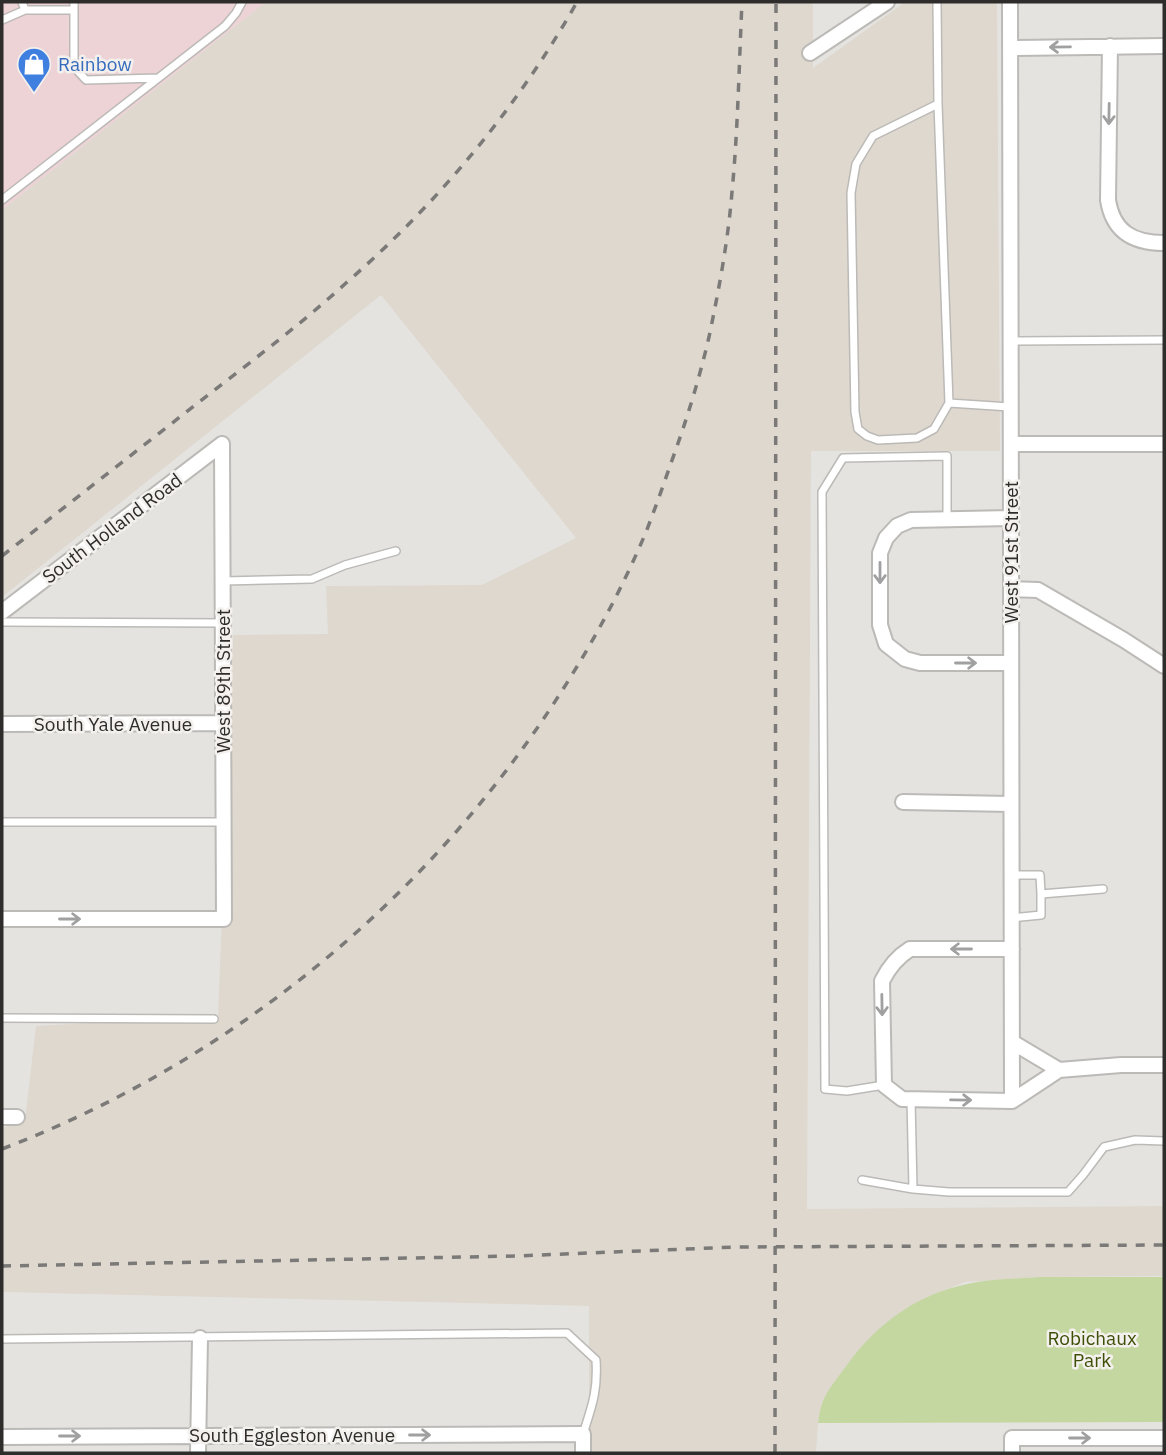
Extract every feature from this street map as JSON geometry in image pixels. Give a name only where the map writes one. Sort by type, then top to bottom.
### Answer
[{"type":"street","points":[[810,53],[887,2]]},
{"type":"street","name":"West 91st Street","points":[[1010,2],[1012,1101]]},
{"type":"street","points":[[1110,46],[1110,213],[1123,233],[1150,243],[1164,243]]},
{"type":"street","points":[[1010,48],[1164,46]]},
{"type":"street","name":"West 89th Street","points":[[2,919],[224,919],[222,444]]},
{"type":"street","name":"South Holland Road","points":[[2,612],[222,444]]},
{"type":"street","points":[[1011,444],[1164,444]]},
{"type":"street","points":[[1011,518],[911,520],[897,526],[886,538],[880,553],[880,625],[886,644],[905,659],[920,663],[1011,663]]},
{"type":"street","points":[[1011,589],[1038,590],[1164,666]]},
{"type":"street","name":"South Yale Avenue","points":[[2,724],[223,723]]},
{"type":"street","points":[[903,802],[1012,804]]},
{"type":"street","points":[[1012,949],[910,949],[898,956],[882,981],[884,1085],[906,1099],[1012,1101],[1059,1070],[1164,1065]]},
{"type":"street","points":[[1012,1042],[1059,1070]]},
{"type":"street","points":[[198,1453],[200,1338]]},
{"type":"street","points":[[583,1434],[583,1453]]},
{"type":"street","name":"South Eggleston Avenue","points":[[2,1437],[583,1434]]},
{"type":"street","points":[[1012,1446],[1164,1438]]},
{"type":"lane","points":[[22,2],[25,10]]},
{"type":"lane","points":[[2,201],[225,26],[242,2]]},
{"type":"lane","points":[[937,2],[949,403],[934,429],[917,438],[878,440],[858,429],[855,412],[851,193],[856,164],[873,136],[939,104]]},
{"type":"lane","points":[[2,20],[25,10],[74,6],[74,67],[86,80],[159,78]]},
{"type":"lane","points":[[1010,341],[1164,340]]},
{"type":"lane","points":[[949,403],[1010,407]]},
{"type":"lane","points":[[884,1085],[847,1091],[825,1089],[822,492],[843,458],[947,456],[947,518]]},
{"type":"lane","points":[[222,581],[312,579],[345,565],[396,551]]},
{"type":"lane","points":[[2,621],[223,623]]},
{"type":"lane","points":[[2,822],[224,822]]},
{"type":"lane","points":[[1012,875],[1040,875],[1041,894],[1041,915],[1012,918]]},
{"type":"lane","points":[[1041,894],[1103,889]]},
{"type":"lane","points":[[2,1018],[214,1019]]},
{"type":"lane","points":[[906,1099],[913,1189]]},
{"type":"lane","points":[[862,1180],[949,1192],[1068,1192],[1104,1147],[1135,1140],[1164,1140]]},
{"type":"lane","points":[[2,1339],[567,1333],[596,1360],[595,1398],[583,1434]]},
{"type":"shaded area","points":[[2,2],[266,2],[2,210]]},
{"type":"shaded area","points":[[266,2],[813,2],[813,68],[905,2],[997,2],[1000,451],[811,451],[807,1209],[1164,1206],[1164,1276],[1040,1277],[965,1282],[927,1297],[822,1402],[816,1453],[589,1453],[589,1306],[2,1292],[2,1128],[25,1120],[36,1026],[218,1016],[233,635],[328,634],[326,586],[482,585],[576,538],[381,295],[2,597],[2,210]]},
{"type":"green space","name":"Robichaux Park","points":[[1040,1277],[1164,1277],[1164,1422],[818,1423],[823,1401],[834,1383],[869,1338],[896,1315],[926,1298],[959,1286]]},
{"type":"railway","points":[[2,556],[290,331],[380,252],[444,187],[474,152],[529,79],[577,2]]},
{"type":"railway","points":[[2,1149],[82,1115],[159,1075],[233,1029],[303,977],[369,921],[431,860],[488,794],[555,701],[598,631],[635,557],[677,448],[701,369],[726,247],[736,145],[742,2]]},
{"type":"railway","points":[[775,1453],[776,2]]},
{"type":"railway","points":[[2,1266],[515,1256],[736,1247],[1164,1245]]},
{"type":"place","name":"Rainbow","points":[[34,94]]}]
